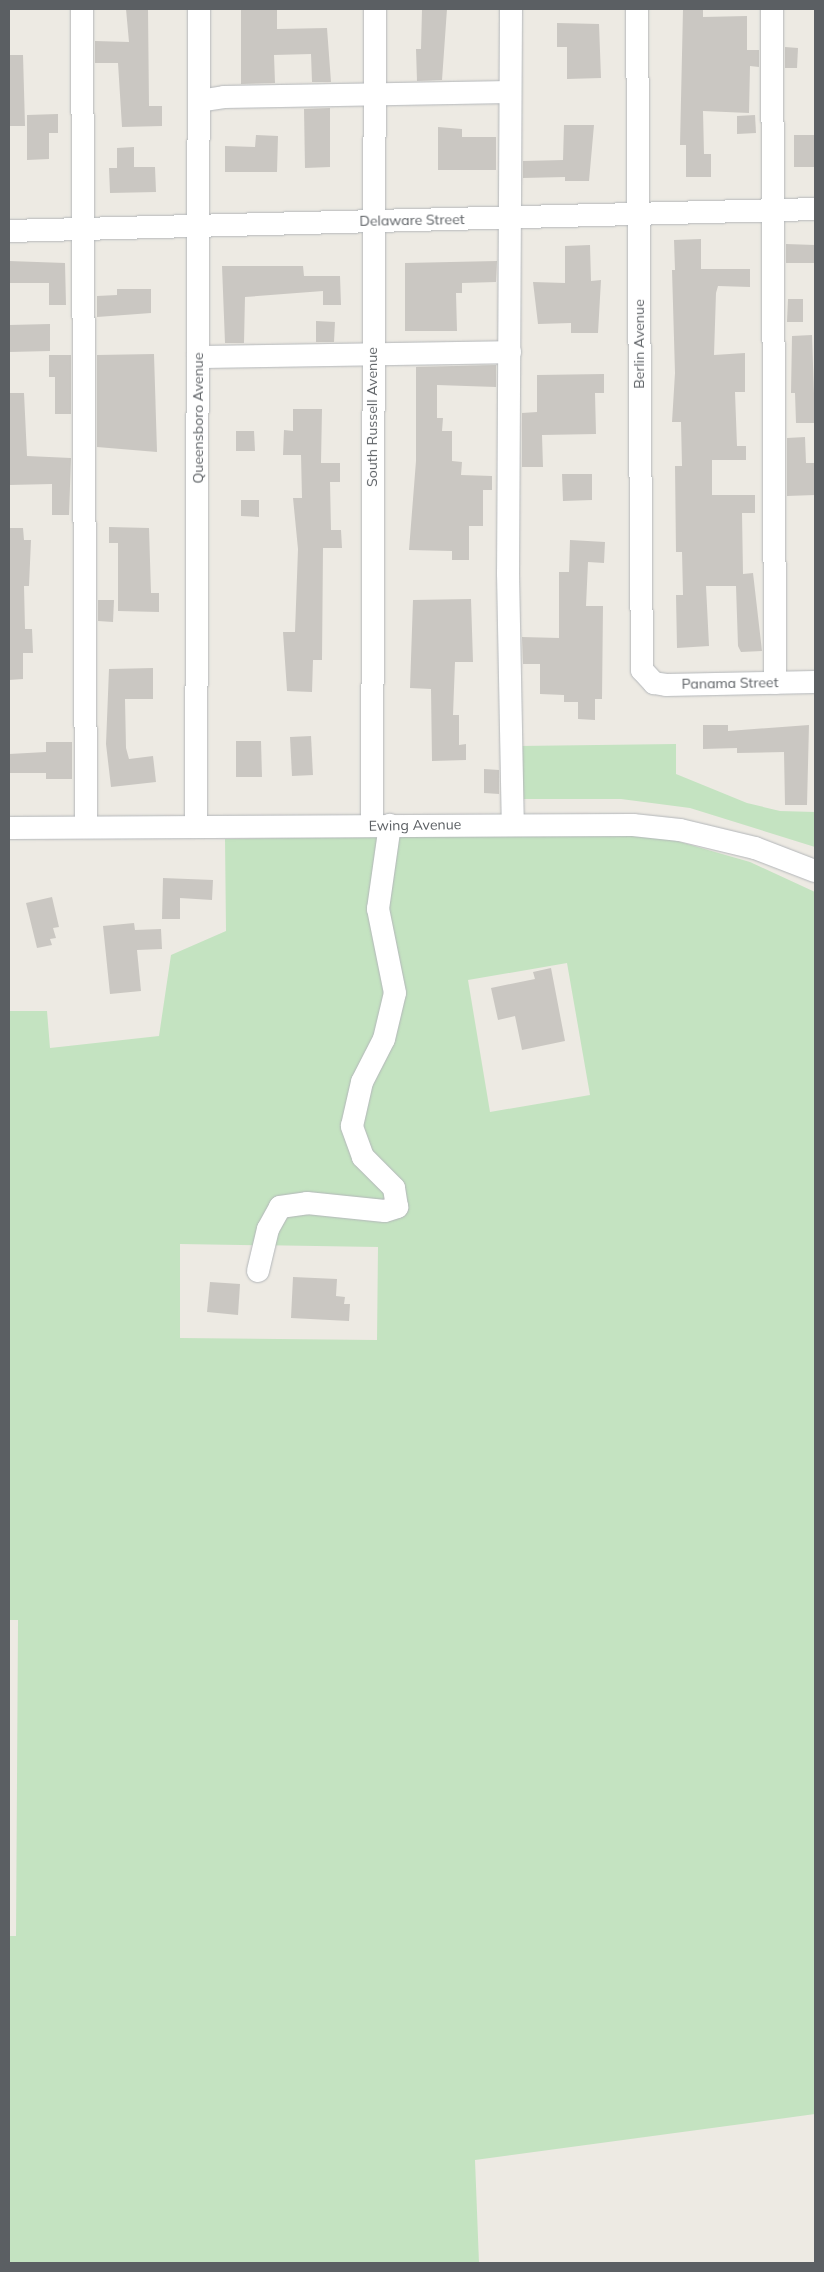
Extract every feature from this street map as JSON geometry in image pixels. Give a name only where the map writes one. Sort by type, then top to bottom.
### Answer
[{"type":"street","points":[[82,9],[86,827]]},
{"type":"street","name":"Queensboro Avenue","points":[[196,827],[200,9]]},
{"type":"street","name":"South Russell Avenue","points":[[258,1271],[268,1229],[280,1208],[316,1203],[385,1211],[397,1206],[394,1188],[363,1157],[352,1126],[362,1082],[384,1039],[395,993],[378,909],[381,825],[373,355],[373,94],[375,9]]},
{"type":"street","points":[[511,9],[508,573],[513,824]]},
{"type":"street","name":"Berlin Avenue","points":[[637,9],[640,659],[646,678]]},
{"type":"street","points":[[772,9],[775,683]]},
{"type":"street","points":[[199,101],[224,97],[510,92]]},
{"type":"street","name":"Delaware Street","points":[[9,231],[815,209]]},
{"type":"street","points":[[198,357],[510,352]]},
{"type":"street","name":"Panama Street","points":[[646,678],[666,685],[815,682]]},
{"type":"street","name":"Ewing Avenue","points":[[9,828],[603,823],[680,830],[755,848],[815,871]]},
{"type":"green space","points":[[676,744],[676,774],[747,803],[780,811],[815,812],[815,847],[690,808],[621,799],[520,799],[519,746]]},
{"type":"green space","points":[[610,834],[670,839],[750,862],[815,892],[815,2114],[475,2160],[479,2263],[9,2263],[9,1936],[16,1936],[18,1620],[9,1620],[9,1011],[47,1011],[50,1048],[159,1036],[171,955],[226,931],[225,839]],"holes":[[[567,963],[590,1095],[490,1112],[468,980]],[[180,1244],[378,1247],[377,1340],[180,1338]]]},
{"type":"building","points":[[126,9],[148,9],[149,106],[162,106],[162,126],[122,127],[118,63],[95,63],[95,41],[129,42]]},
{"type":"building","points":[[241,9],[277,9],[277,29],[327,28],[331,82],[312,82],[311,54],[274,55],[275,83],[241,84]]},
{"type":"building","points":[[422,9],[447,9],[442,80],[417,81],[416,49],[421,49]]},
{"type":"building","points":[[683,9],[703,9],[703,17],[747,16],[747,50],[759,50],[759,67],[750,66],[749,113],[703,111],[704,154],[711,154],[711,177],[686,177],[686,145],[680,145]]},
{"type":"building","points":[[557,23],[599,24],[601,78],[567,79],[567,47],[557,47]]},
{"type":"building","points":[[785,47],[798,48],[797,68],[785,68]]},
{"type":"building","points":[[9,55],[23,55],[25,126],[9,126]]},
{"type":"building","points":[[330,108],[330,167],[305,168],[304,109]]},
{"type":"building","points":[[58,114],[58,133],[49,133],[49,159],[27,160],[27,115]]},
{"type":"building","points":[[755,115],[756,133],[737,134],[737,116]]},
{"type":"building","points":[[564,125],[594,125],[589,181],[565,181],[565,177],[523,178],[523,161],[563,160]]},
{"type":"building","points":[[438,127],[462,129],[462,137],[496,137],[496,170],[438,170]]},
{"type":"building","points":[[256,135],[278,136],[277,172],[225,172],[225,146],[255,147]]},
{"type":"building","points":[[794,135],[815,135],[815,167],[794,167]]},
{"type":"building","points":[[134,147],[134,167],[155,167],[156,192],[110,193],[109,168],[117,168],[117,148]]},
{"type":"building","points":[[701,239],[701,269],[750,269],[750,287],[718,286],[716,293],[714,355],[745,353],[745,392],[735,392],[737,446],[746,446],[746,460],[712,460],[712,495],[755,495],[755,513],[742,513],[743,574],[753,573],[762,651],[741,652],[738,646],[736,586],[706,586],[709,646],[677,648],[676,595],[683,595],[682,552],[676,552],[675,466],[682,466],[681,422],[672,422],[675,373],[672,270],[675,270],[674,240]]},
{"type":"building","points":[[786,244],[815,245],[815,263],[786,263]]},
{"type":"building","points":[[590,245],[591,281],[601,280],[598,333],[571,333],[571,323],[538,324],[533,282],[565,283],[565,246]]},
{"type":"building","points":[[9,261],[65,263],[66,305],[49,305],[49,283],[9,283]]},
{"type":"building","points":[[497,261],[496,282],[462,283],[462,293],[456,293],[457,331],[405,331],[405,263]]},
{"type":"building","points":[[222,266],[303,266],[304,276],[340,276],[341,305],[323,305],[323,291],[245,297],[244,343],[225,343]]},
{"type":"building","points":[[117,289],[151,289],[151,313],[97,317],[97,296],[117,295]]},
{"type":"building","points":[[788,299],[803,299],[803,322],[787,322]]},
{"type":"building","points":[[316,321],[335,322],[334,342],[316,342]]},
{"type":"building","points":[[50,324],[50,351],[9,352],[9,325]]},
{"type":"building","points":[[812,335],[815,423],[796,423],[795,393],[791,393],[792,336]]},
{"type":"building","points":[[154,354],[157,452],[97,447],[97,355]]},
{"type":"building","points":[[49,355],[71,355],[71,414],[55,414],[55,377],[49,377]]},
{"type":"building","points":[[496,365],[496,387],[437,385],[437,418],[443,418],[442,431],[452,431],[452,461],[462,462],[461,475],[492,476],[492,490],[483,490],[483,526],[469,526],[469,560],[452,560],[452,551],[409,550],[416,461],[416,367]]},
{"type":"building","points":[[604,374],[604,393],[595,393],[596,434],[542,435],[543,467],[522,467],[522,413],[537,412],[537,375]]},
{"type":"building","points":[[9,393],[24,393],[27,456],[71,458],[69,515],[52,515],[52,484],[9,485]]},
{"type":"building","points":[[293,409],[322,409],[321,463],[340,463],[340,482],[330,482],[331,530],[341,530],[342,548],[323,548],[322,660],[313,660],[312,692],[287,691],[283,632],[295,632],[298,549],[293,498],[302,498],[301,455],[283,455],[284,430],[293,431]]},
{"type":"building","points":[[236,431],[254,431],[255,451],[236,451]]},
{"type":"building","points":[[805,437],[806,463],[815,463],[815,495],[787,496],[787,438]]},
{"type":"building","points":[[562,474],[592,474],[592,500],[563,501]]},
{"type":"building","points":[[241,500],[259,500],[259,517],[241,516]]},
{"type":"building","points":[[109,527],[149,528],[151,593],[159,593],[159,612],[118,611],[118,543],[109,543]]},
{"type":"building","points":[[9,528],[23,528],[24,540],[31,540],[29,586],[24,586],[25,629],[32,629],[33,653],[23,653],[23,679],[9,680]]},
{"type":"building","points":[[570,540],[605,542],[604,563],[588,562],[586,606],[603,606],[602,699],[595,699],[595,720],[578,719],[578,702],[564,702],[564,695],[540,694],[540,664],[523,664],[522,637],[559,638],[559,572],[569,572]]},
{"type":"building","points":[[471,599],[473,662],[455,662],[453,715],[459,715],[459,745],[466,744],[466,760],[432,761],[431,689],[410,688],[413,600]]},
{"type":"building","points":[[98,600],[114,600],[113,622],[98,621]]},
{"type":"building","points":[[153,668],[153,699],[125,699],[126,748],[129,759],[153,756],[156,782],[111,787],[106,744],[109,669]]},
{"type":"building","points":[[703,725],[728,725],[728,731],[809,725],[807,805],[785,805],[784,752],[737,753],[737,748],[703,749]]},
{"type":"building","points":[[311,736],[313,775],[292,776],[290,737]]},
{"type":"building","points":[[236,741],[261,741],[262,777],[236,777]]},
{"type":"building","points":[[46,742],[72,742],[72,779],[46,779],[46,773],[9,773],[9,754],[46,752]]},
{"type":"building","points":[[484,769],[499,770],[499,794],[484,793]]},
{"type":"building","points":[[163,878],[213,880],[212,900],[180,898],[180,919],[162,919]]},
{"type":"building","points":[[52,897],[59,927],[53,928],[56,938],[50,939],[52,945],[37,948],[26,903]]},
{"type":"building","points":[[134,923],[135,930],[161,929],[162,949],[137,950],[141,991],[110,994],[103,926]]},
{"type":"building","points":[[551,968],[565,1041],[522,1050],[515,1016],[498,1020],[491,988],[535,979],[533,972]]},
{"type":"building","points":[[293,1277],[337,1279],[336,1296],[345,1297],[344,1304],[350,1304],[349,1321],[291,1318]]},
{"type":"building","points":[[210,1282],[240,1284],[238,1315],[207,1312]]}]
